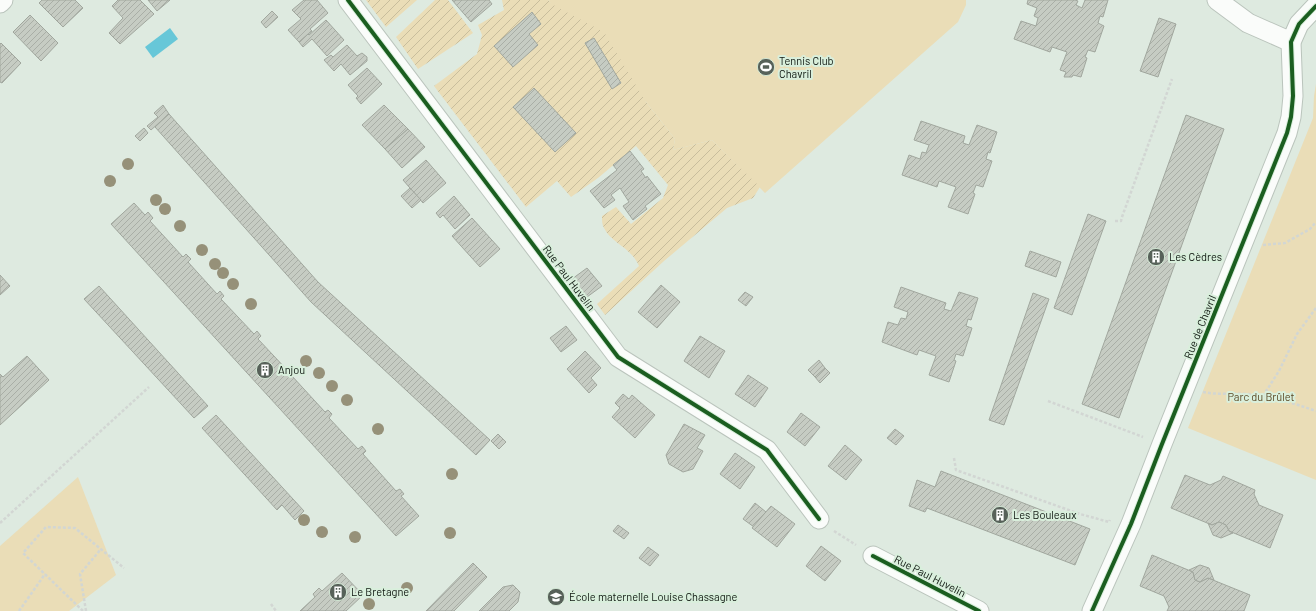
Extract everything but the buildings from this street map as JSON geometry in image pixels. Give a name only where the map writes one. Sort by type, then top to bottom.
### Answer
[{"type":"street","points":[[0,3],[3,0]]},
{"type":"street","name":"Rue Paul Huvelin","points":[[348,0],[618,357],[767,450],[819,519]]},
{"type":"street","points":[[1217,0],[1248,23],[1291,42],[1299,24],[1316,6]]},
{"type":"street","name":"Rue de Chavril","points":[[1092,611],[1130,524],[1287,133],[1291,117],[1293,96],[1291,42]]},
{"type":"street","name":"Rue Paul Huvelin","points":[[873,556],[979,611]]},
{"type":"path","points":[[1115,221],[1121,221],[1172,79]]},
{"type":"path","points":[[1244,240],[1259,245],[1285,243],[1310,229],[1316,222]]},
{"type":"path","points":[[1263,396],[1279,370],[1297,334],[1316,308]]},
{"type":"path","points":[[1186,386],[1212,394],[1246,394],[1263,396],[1296,404],[1316,411]]},
{"type":"path","points":[[0,523],[149,387]]},
{"type":"path","points":[[1048,401],[1162,444]]},
{"type":"path","points":[[954,458],[956,470],[1080,514],[1109,522],[1114,517],[1130,524]]},
{"type":"path","points":[[819,519],[839,535],[873,556]]},
{"type":"path","points":[[83,611],[23,553],[46,527],[75,528],[124,568]]},
{"type":"path","points":[[86,611],[80,574],[101,549]]},
{"type":"path","points":[[19,611],[45,574]]},
{"type":"path","points":[[271,604],[276,611]]},
{"type":"green space","points":[[366,0],[417,0],[386,27]]},
{"type":"green space","points":[[435,0],[448,0],[473,33],[418,69],[396,37]]},
{"type":"green space","points":[[502,0],[548,0],[555,6],[604,32],[646,102],[675,139],[673,150],[712,140],[760,187],[753,198],[727,208],[664,261],[605,315],[597,304],[639,266],[631,254],[607,233],[603,225],[602,216],[616,207],[631,224],[663,198],[668,185],[636,146],[598,178],[571,197],[557,181],[526,207],[434,86],[477,54],[482,35],[478,25],[504,10]]},
{"type":"green space","name":"Tennis Club Chavril","points":[[548,0],[966,0],[966,5],[958,22],[765,193],[712,140],[673,150],[675,139],[646,102]]},
{"type":"green space","name":"Parc du Brûlet","points":[[1316,84],[1316,480],[1188,428],[1313,118]]},
{"type":"green space","points":[[78,477],[116,575],[69,611],[0,611],[0,546]]},
{"type":"water","points":[[170,28],[178,39],[153,58],[145,47]]},
{"type":"cycle path","points":[[348,0],[618,357],[767,450],[819,519]]},
{"type":"cycle path","points":[[1092,611],[1131,524],[1287,133],[1291,117],[1293,96],[1291,42],[1299,24],[1316,6]]},
{"type":"cycle path","points":[[873,556],[979,611]]},
{"type":"place","name":"Tennis Club Chavril","points":[[766,67]]},
{"type":"place","name":"Les Cèdres","points":[[1156,257]]},
{"type":"place","name":"Anjou","points":[[265,370]]},
{"type":"place","name":"Les Bouleaux","points":[[1000,515]]},
{"type":"place","name":"Le Bretagne","points":[[338,592]]},
{"type":"place","name":"École maternelle Louise Chassagne","points":[[556,597]]}]
